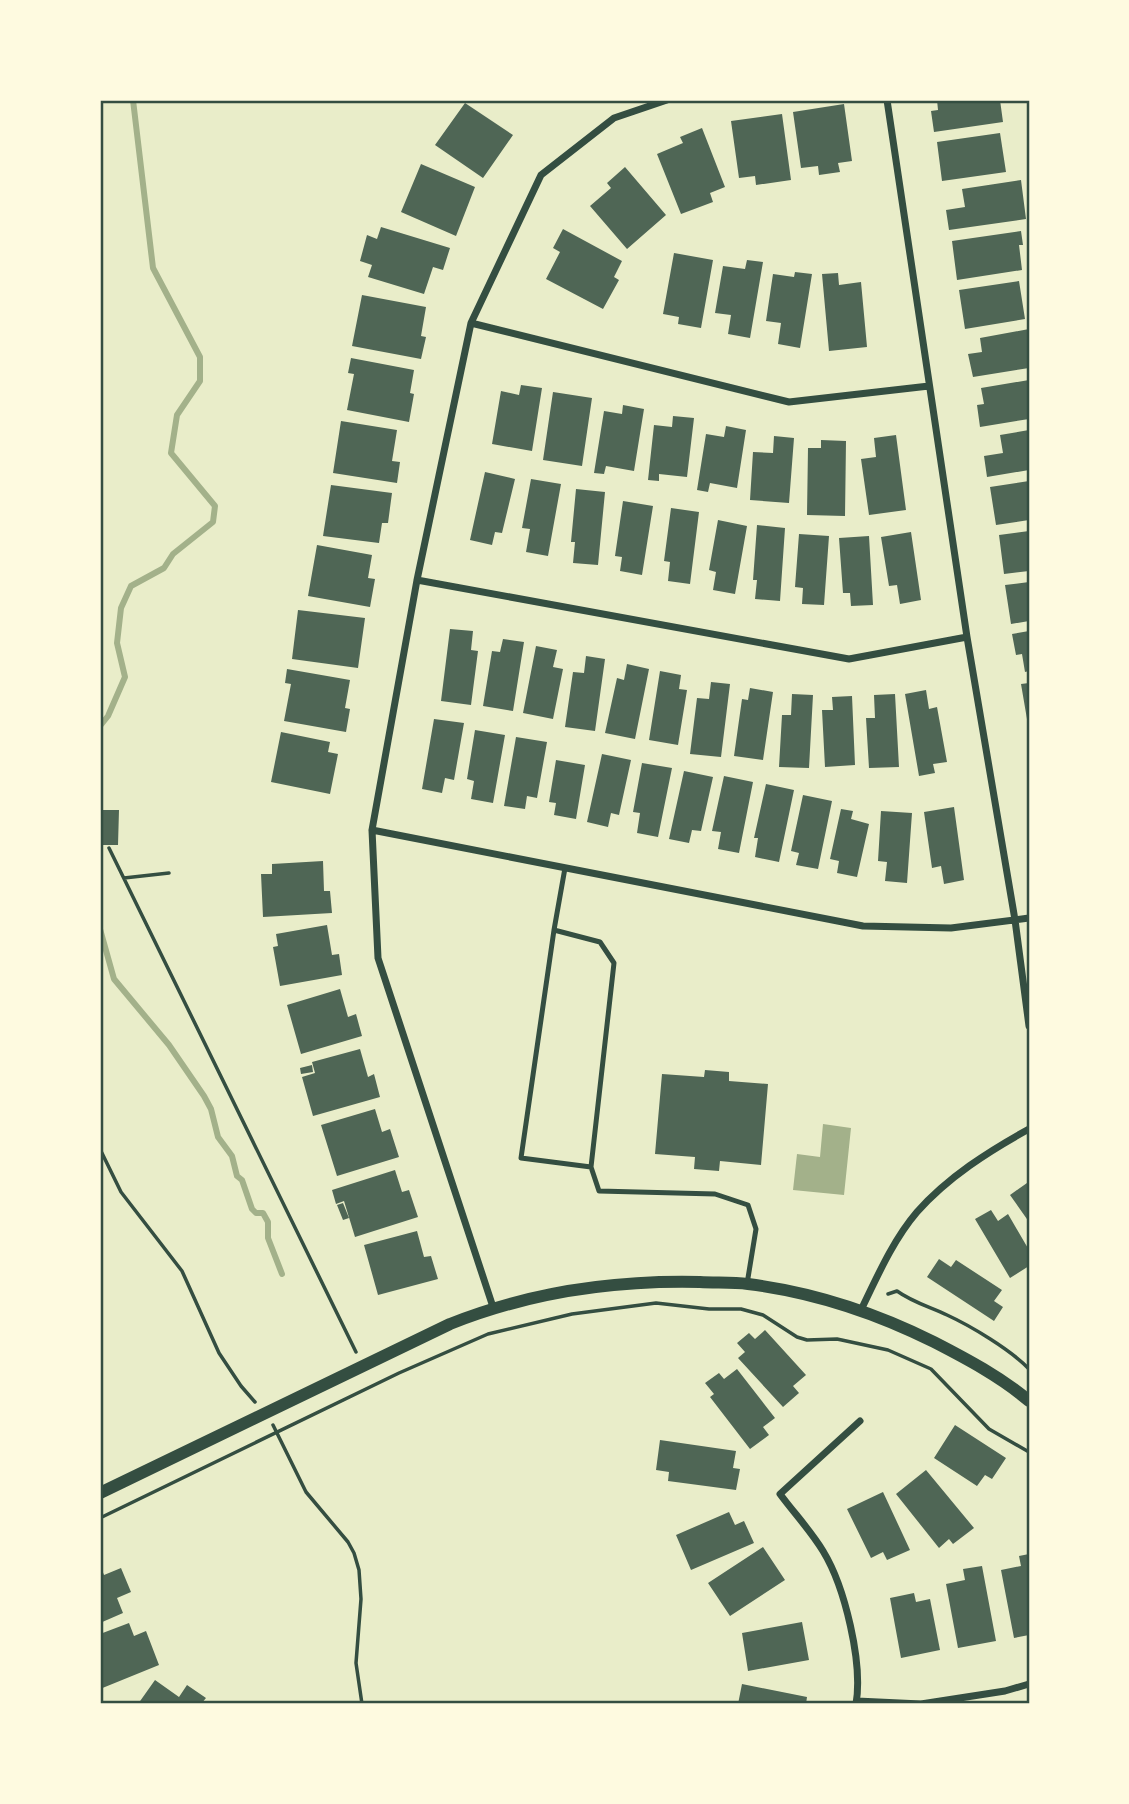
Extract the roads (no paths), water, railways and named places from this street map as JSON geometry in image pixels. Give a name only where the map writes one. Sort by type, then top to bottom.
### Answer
[{"type":"street","points":[[493,1307],[378,958],[372,830],[417,580],[471,323],[541,175],[614,118],[667,100]]},
{"type":"street","points":[[887,100],[967,637],[1015,920],[1029,1026]]},
{"type":"street","points":[[471,323],[789,402],[929,386]]},
{"type":"street","points":[[417,580],[849,659],[967,637]]},
{"type":"street","points":[[372,830],[863,926],[951,928],[1029,918]]},
{"type":"street","points":[[861,1310],[901,1235],[918,1212],[955,1176],[1029,1129]]},
{"type":"street","points":[[100,1493],[450,1324],[493,1307],[551,1294],[638,1282],[747,1284],[861,1310],[961,1355],[1017,1390],[1029,1401]]},
{"type":"street","points":[[860,1421],[780,1494],[824,1552],[841,1594],[856,1648],[856,1702],[921,1704],[1005,1691],[1029,1684]]},
{"type":"lane","points":[[565,868],[521,1158],[591,1167]]},
{"type":"lane","points":[[554,930],[600,942],[614,963],[591,1167],[599,1191],[715,1194],[748,1205],[755,1229],[747,1284]]},
{"type":"waterway","points":[[100,726],[108,716],[125,677],[117,643],[121,608],[131,586],[164,568],[173,554],[213,522],[215,506],[171,453],[177,415],[200,381],[200,357],[153,268],[133,100]]},
{"type":"waterway","points":[[100,929],[114,979],[169,1045],[211,1109],[218,1137],[232,1156],[237,1176],[242,1180],[252,1209],[256,1213],[263,1213],[268,1222],[268,1238],[282,1274]]}]
